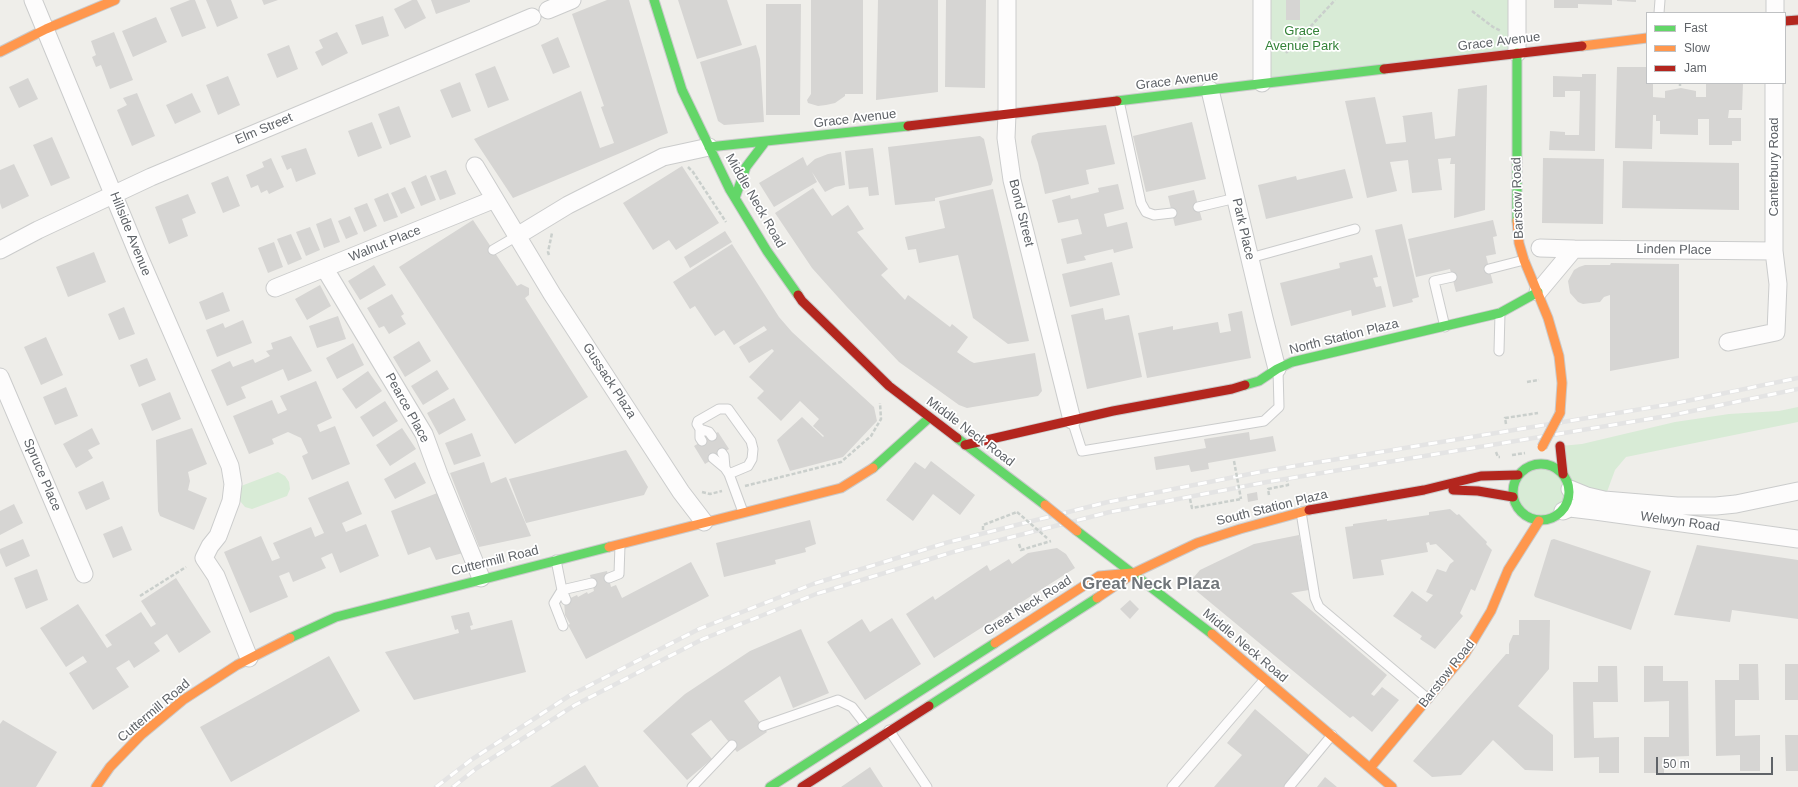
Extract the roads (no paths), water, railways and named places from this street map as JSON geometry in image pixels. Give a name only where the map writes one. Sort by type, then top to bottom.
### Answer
[{"type":"street","name":"Hillside Avenue","points":[[33,0],[115,195],[140,259],[230,466],[233,484],[231,501],[218,536],[210,546],[204,558],[216,576],[249,658]]},
{"type":"street","points":[[0,52],[115,0]]},
{"type":"street","points":[[548,10],[572,0]]},
{"type":"street","name":"Middle Neck Road","points":[[654,0],[682,90],[709,147],[735,198],[767,251],[802,300],[869,368],[889,386],[1199,623],[1392,787]]},
{"type":"street","name":"Bond Street","points":[[1007,0],[1006,138],[1012,180],[1072,420]]},
{"type":"street","points":[[1262,0],[1262,83]]},
{"type":"street","name":"Barstow Road","points":[[1518,0],[1516,214],[1519,243],[1524,260],[1548,318],[1559,356],[1562,383],[1560,439],[1567,482]]},
{"type":"street","points":[[1775,0],[1775,12]]},
{"type":"street","name":"Elm Street","points":[[0,250],[151,177],[532,17]]},
{"type":"street","points":[[1786,21],[1798,20]]},
{"type":"street","name":"Grace Avenue","points":[[709,147],[765,142],[1119,101],[1646,38]]},
{"type":"street","name":"Canterbury Road","points":[[1728,342],[1776,332],[1778,284],[1774,251],[1774,84]]},
{"type":"street","name":"Park Place","points":[[1210,90],[1278,368]]},
{"type":"street","points":[[735,198],[746,167],[765,142]]},
{"type":"street","points":[[518,236],[568,205],[663,157],[709,147]]},
{"type":"street","name":"Gussack Plaza","points":[[475,166],[552,294],[681,492],[704,522]]},
{"type":"street","name":"Walnut Place","points":[[275,288],[495,199]]},
{"type":"street","name":"Linden Place","points":[[1540,248],[1774,251]]},
{"type":"street","points":[[1538,292],[1574,249]]},
{"type":"street","name":"Pearce Place","points":[[325,269],[424,434],[481,578]]},
{"type":"street","name":"North Station Plaza","points":[[965,445],[1072,420],[1232,389],[1259,381],[1278,368],[1292,362],[1445,327],[1500,312],[1538,292]]},
{"type":"street","name":"Spruce Place","points":[[0,377],[84,574]]},
{"type":"street","name":"Barstow Road","points":[[1529,466],[1542,447],[1560,413]]},
{"type":"street","name":"Cuttermill Road","points":[[96,787],[110,767],[141,735],[183,700],[249,658],[303,631],[336,617],[481,578],[841,488],[867,473],[929,418]]},
{"type":"street","points":[[1541,464],[1550,465],[1567,482],[1569,499],[1562,511],[1552,519],[1540,521],[1524,515],[1518,509],[1513,497],[1514,482],[1518,475],[1529,466],[1541,464]]},
{"type":"street","name":"South Station Plaza","points":[[1134,573],[1166,557],[1213,537],[1301,512],[1424,490],[1480,476],[1518,475]]},
{"type":"street","name":"Welwyn Road","points":[[1567,482],[1587,496],[1604,500],[1676,506],[1716,506],[1736,504],[1798,490]]},
{"type":"street","name":"South Station Plaza","points":[[1424,490],[1478,490],[1513,497]]},
{"type":"street","name":"Welwyn Road","points":[[1562,511],[1570,508],[1798,539]]},
{"type":"street","points":[[1516,522],[1518,509]]},
{"type":"street","name":"Barstow Road","points":[[1370,768],[1456,666],[1486,621],[1508,570],[1540,521]]},
{"type":"street","name":"Barstow Road","points":[[1508,570],[1512,547]]},
{"type":"street","points":[[802,787],[1134,573]]},
{"type":"street","name":"Great Neck Road","points":[[770,787],[1099,576],[1134,573]]},
{"type":"lane","points":[[1660,0],[1660,12]]},
{"type":"lane","points":[[1119,101],[1143,208],[1146,212],[1154,215],[1172,213]]},
{"type":"lane","points":[[1198,207],[1236,198]]},
{"type":"lane","points":[[1250,258],[1355,229]]},
{"type":"lane","points":[[493,250],[518,236]]},
{"type":"lane","points":[[1489,269],[1524,260]]},
{"type":"lane","points":[[1445,327],[1434,281],[1452,277]]},
{"type":"lane","points":[[1499,351],[1500,312]]},
{"type":"lane","points":[[1072,420],[1082,451],[1264,420],[1279,406],[1278,368]]},
{"type":"lane","points":[[702,441],[700,438],[700,429],[697,424],[698,421],[719,409],[724,408],[728,410],[751,441],[753,449],[752,459],[748,466],[727,471]]},
{"type":"lane","points":[[700,429],[709,432],[712,436]]},
{"type":"lane","points":[[722,453],[727,471],[743,512]]},
{"type":"lane","points":[[713,458],[727,471]]},
{"type":"lane","points":[[1301,512],[1315,598],[1319,607],[1428,699]]},
{"type":"lane","points":[[609,578],[620,574],[620,543]]},
{"type":"lane","points":[[556,560],[562,590],[566,600]]},
{"type":"lane","points":[[563,626],[554,603],[562,590],[592,583]]},
{"type":"lane","points":[[1172,787],[1265,679]]},
{"type":"lane","points":[[763,726],[812,705],[838,700],[852,707],[866,725]]},
{"type":"lane","points":[[880,716],[927,787]]},
{"type":"lane","points":[[1289,787],[1332,735]]},
{"type":"lane","points":[[692,787],[698,776],[732,745]]},
{"type":"railway","points":[[436,787],[471,760],[569,696],[699,629],[813,584],[949,542],[1108,502],[1265,471],[1672,404],[1798,378]]},
{"type":"railway","points":[[453,787],[477,768],[575,705],[703,639],[816,594],[953,552],[1110,512],[1267,482],[1673,415],[1798,389]]},
{"type":"district","name":"Great Neck Plaza","points":[[1151,584]]},
{"type":"park label","name":"Grace Avenue Park","points":[[1302,38]]}]
